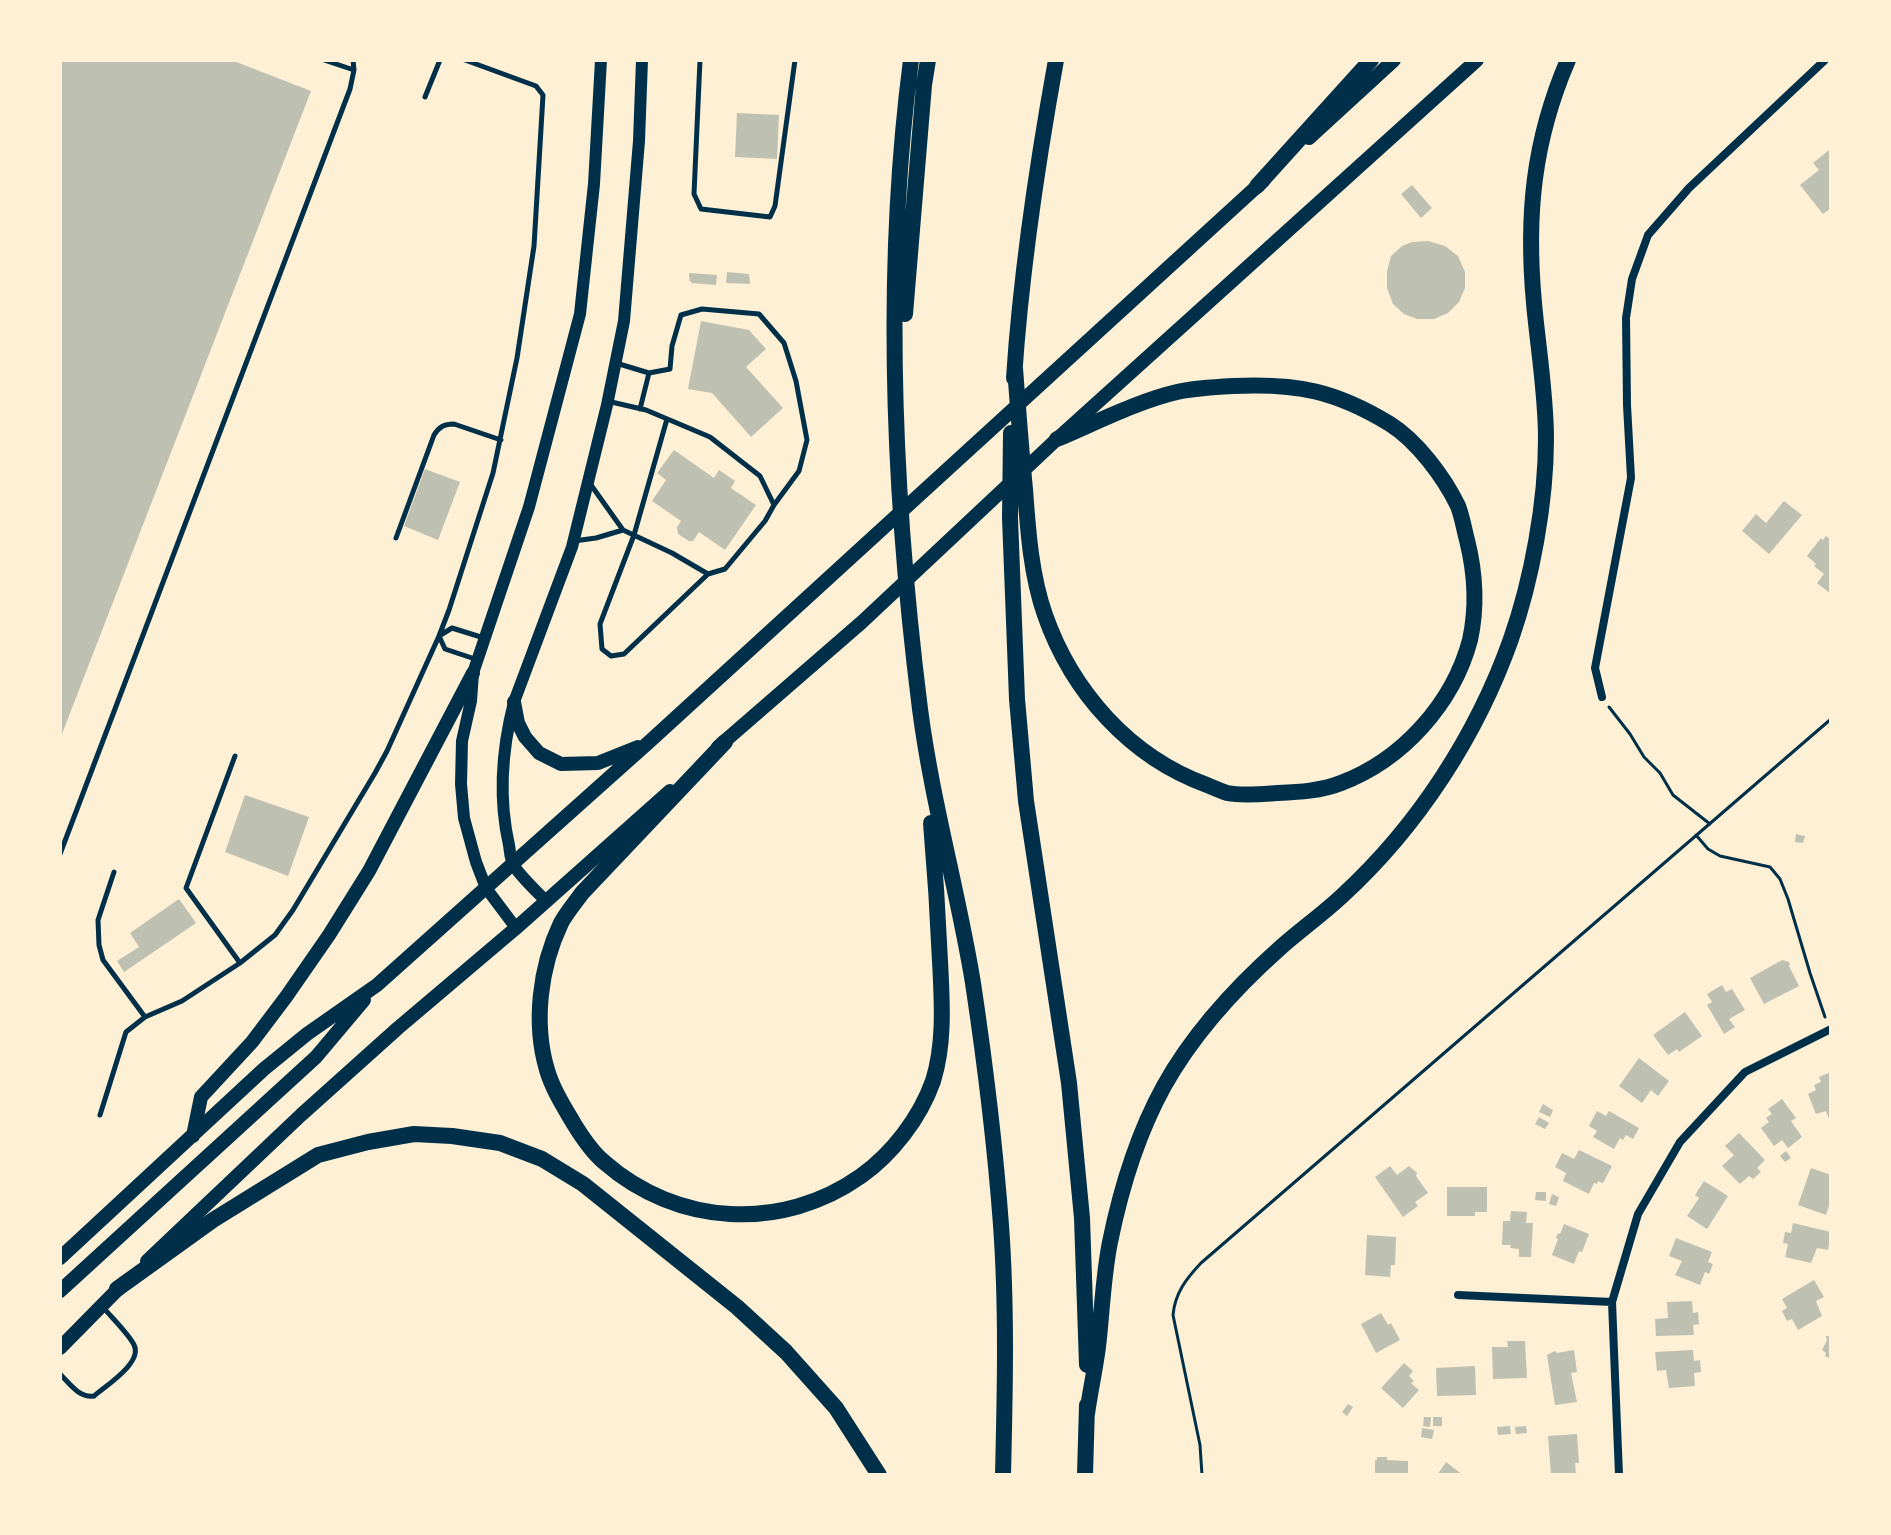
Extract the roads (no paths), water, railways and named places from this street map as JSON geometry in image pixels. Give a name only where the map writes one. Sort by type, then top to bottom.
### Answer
[{"type":"highway","points":[[725,742],[582,893],[562,921],[548,957],[541,996],[540,1028],[547,1070],[561,1103],[581,1136],[603,1161],[636,1185],[668,1202],[702,1211],[740,1215],[780,1212],[818,1201],[875,1166],[897,1143],[918,1113],[932,1082],[940,1049],[942,1005],[937,894],[898,472],[895,309],[898,203],[911,60]]},
{"type":"highway","points":[[898,472],[905,309],[928,60]]},
{"type":"highway","points":[[1056,60],[1041,140],[1027,245],[1010,444],[1010,518],[1017,699],[1026,801],[1069,1083],[1082,1218],[1088,1355],[1085,1475]]},
{"type":"highway","points":[[1041,140],[1063,60]]},
{"type":"highway","points":[[1257,186],[1371,60]]},
{"type":"highway","points":[[1087,1414],[1109,1246],[1122,1191],[1138,1139],[1165,1085],[1201,1030],[1241,985],[1387,852],[1422,807],[1457,753],[1484,702],[1511,639],[1531,568],[1542,496],[1546,440],[1530,241],[1531,198],[1545,127],[1568,60]]},
{"type":"highway","points":[[1015,368],[1031,556],[1044,612],[1062,656],[1115,728],[1155,759],[1188,779],[1228,793],[1269,794],[1337,785],[1369,771],[1401,749],[1432,715],[1454,679],[1469,640],[1475,601],[1470,552],[1458,508],[1434,466],[1402,432],[1363,407],[1320,392],[1273,384],[1177,392],[1057,439]]},
{"type":"highway","points":[[921,714],[972,978],[989,1094],[1001,1227],[1006,1362],[1003,1475]]},
{"type":"highway","points":[[117,1289],[213,1220],[318,1155],[414,1134],[500,1143],[542,1159],[583,1184],[737,1307],[786,1352],[836,1408],[879,1475]]},
{"type":"main road","points":[[516,928],[486,888],[469,841],[461,784],[462,741],[476,666],[529,507],[580,314],[594,184],[601,60]]},
{"type":"main road","points":[[546,901],[513,864],[505,827],[502,785],[508,726],[514,702],[574,541],[624,321],[639,141],[642,60]]},
{"type":"main road","points":[[60,1258],[264,1069],[307,1034],[377,985],[649,742],[1394,60]]},
{"type":"main road","points":[[60,1348],[117,1289],[365,1057],[862,622],[1057,439],[1477,60]]},
{"type":"main road","points":[[193,1136],[201,1097],[252,1042],[286,997],[369,871],[476,666]]},
{"type":"main road","points":[[514,702],[518,723],[525,737],[539,753],[561,764],[598,763],[649,742]]},
{"type":"main road","points":[[60,1291],[316,1057],[377,985]]},
{"type":"street","points":[[1602,697],[1595,668],[1631,478],[1626,318],[1632,279],[1648,235],[1689,188],[1825,60]]},
{"type":"street","points":[[1619,1475],[1612,1302],[1638,1214],[1680,1142],[1745,1072],[1830,1029]]},
{"type":"street","points":[[1458,1295],[1612,1302]]},
{"type":"lane","points":[[324,60],[354,70]]},
{"type":"lane","points":[[60,852],[350,89],[353,60]]},
{"type":"lane","points":[[425,97],[440,60]]},
{"type":"lane","points":[[100,1115],[126,1032],[145,1017],[182,1001],[240,963],[275,935],[293,910],[387,751],[449,610],[493,473],[517,358],[534,246],[543,95],[536,86],[465,60]]},
{"type":"lane","points":[[700,60],[694,194],[701,209],[770,217],[775,206],[795,60]]},
{"type":"lane","points":[[615,363],[649,373],[670,369],[672,346],[681,315],[702,309],[759,314],[784,343],[796,381],[807,440],[799,471],[765,521],[725,569],[708,574],[624,654],[611,656],[602,649],[600,624],[634,535],[667,419]]},
{"type":"lane","points":[[640,409],[649,373]]},
{"type":"lane","points":[[607,401],[640,409],[710,437],[760,476],[774,505]]},
{"type":"lane","points":[[396,538],[439,428],[454,424],[501,440]]},
{"type":"lane","points":[[588,481],[623,530],[708,574]]},
{"type":"lane","points":[[574,541],[623,530]]},
{"type":"lane","points":[[439,636],[452,628],[485,638]]},
{"type":"lane","points":[[439,636],[445,649],[476,666]]},
{"type":"lane","points":[[235,756],[186,888],[240,963]]},
{"type":"lane","points":[[114,872],[98,920],[99,945],[103,960],[145,1017]]},
{"type":"lane","points":[[60,1374],[79,1393],[86,1397],[94,1396],[131,1364],[135,1346],[102,1306]]}]
